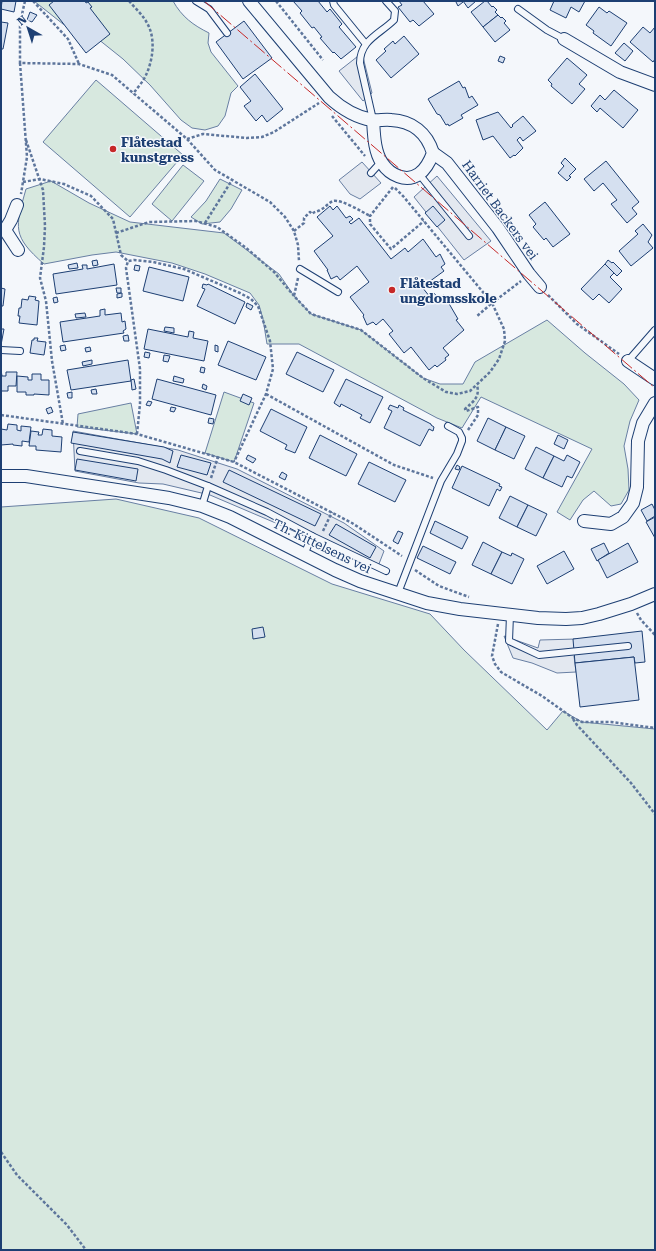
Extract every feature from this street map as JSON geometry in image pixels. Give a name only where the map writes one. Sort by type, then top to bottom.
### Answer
[{"type":"street","name":"Harriet Backers vei","points":[[253,2],[329,97],[340,107],[373,120],[392,120],[406,123],[421,131],[430,142],[433,153],[447,163],[498,228],[529,274],[540,287]]},
{"type":"street","points":[[564,38],[620,72],[655,85]]},
{"type":"street","points":[[373,120],[376,168],[404,178],[419,174],[427,166],[433,153]]},
{"type":"street","points":[[17,205],[11,220],[3,230],[18,250]]},
{"type":"street","points":[[628,361],[655,380]]},
{"type":"street","points":[[584,522],[611,524],[623,517],[633,503],[637,487],[638,441],[643,423],[655,404]]},
{"type":"street","name":"Th. Kittelsens vei","points":[[1,476],[26,476],[169,498],[202,506],[230,517],[304,555],[360,581],[426,603],[505,615],[545,618],[582,618],[631,604],[655,594]]},
{"type":"lane","points":[[196,1],[209,9],[227,32]]},
{"type":"lane","points":[[333,1],[334,5],[365,43]]},
{"type":"lane","points":[[373,120],[360,63],[361,52],[365,43],[394,20],[395,11],[386,1]]},
{"type":"lane","points":[[518,9],[546,30],[564,38]]},
{"type":"lane","points":[[419,174],[469,236]]},
{"type":"lane","points":[[300,269],[338,292]]},
{"type":"lane","points":[[628,361],[655,330]]},
{"type":"lane","points":[[1,350],[20,351]]},
{"type":"lane","points":[[398,593],[408,563],[441,480],[457,454],[462,438],[459,432],[448,426]]},
{"type":"lane","points":[[80,451],[138,461],[208,486],[267,512],[319,540],[386,571]]},
{"type":"lane","points":[[202,506],[208,486]]},
{"type":"lane","points":[[304,555],[312,536]]},
{"type":"lane","points":[[505,615],[509,641],[539,655],[628,646]]},
{"type":"path","points":[[17,205],[21,196],[27,157],[20,63],[20,23],[25,1]]},
{"type":"path","points":[[32,1],[68,39],[79,64]]},
{"type":"path","points":[[130,1],[148,24],[152,34],[153,47],[146,76],[133,94]]},
{"type":"path","points":[[276,1],[323,60]]},
{"type":"path","points":[[20,63],[79,64],[112,75],[187,139],[214,170],[270,202],[285,217],[294,231],[298,245],[300,269],[294,296]]},
{"type":"path","points":[[187,139],[203,134],[247,138],[262,137],[274,132],[329,97]]},
{"type":"path","points":[[330,114],[376,168]]},
{"type":"path","points":[[26,140],[43,190],[45,226],[40,278],[46,301],[54,376],[63,424]]},
{"type":"path","points":[[23,182],[40,179],[64,184],[91,196],[113,220],[121,256],[128,262]]},
{"type":"path","points":[[205,223],[232,180]]},
{"type":"path","points":[[116,234],[149,222],[196,221],[217,227],[245,247],[274,272],[311,314],[361,330],[423,378],[446,392],[457,394],[470,391],[490,372],[499,359],[505,341],[504,329],[492,303],[424,221],[403,196],[392,186],[370,216],[370,224],[390,249],[424,221]]},
{"type":"path","points":[[294,231],[304,223],[304,218],[310,212],[312,214],[334,201],[339,201],[352,206],[370,216]]},
{"type":"path","points":[[128,262],[134,260],[153,262],[184,269],[240,293],[255,302],[260,310],[272,352],[273,369],[266,394],[234,462]]},
{"type":"path","points":[[128,262],[126,273],[140,370],[140,404],[137,434]]},
{"type":"path","points":[[476,317],[529,274]]},
{"type":"path","points":[[540,287],[577,324],[628,361]]},
{"type":"path","points":[[462,438],[478,415],[478,407],[466,412],[465,409],[475,400],[479,392],[477,384]]},
{"type":"path","points":[[266,394],[394,465],[441,480]]},
{"type":"path","points":[[1,415],[137,434],[234,462],[352,522],[401,554],[415,570],[439,586],[470,597]]},
{"type":"path","points":[[178,450],[180,446]]},
{"type":"path","points":[[215,467],[218,457]]},
{"type":"path","points":[[319,540],[332,512]]},
{"type":"path","points":[[631,604],[641,620],[655,635]]},
{"type":"path","points":[[505,615],[492,656],[495,664],[501,672],[542,696],[573,718],[582,722],[611,722],[655,728]]},
{"type":"path","points":[[573,718],[577,725],[631,783],[655,814]]},
{"type":"path","points":[[1,1152],[17,1176],[67,1225],[86,1250]]},
{"type":"shaded area","points":[[34,1],[173,1],[180,12],[188,20],[209,33],[208,43],[211,52],[238,86],[231,93],[225,116],[218,126],[205,130],[192,128],[181,120],[150,85],[123,59],[98,39],[63,24]]},
{"type":"shaded area","points":[[362,53],[372,93],[363,101],[339,71]]},
{"type":"shaded area","name":"Flåtestad kunstgress","points":[[96,80],[183,155],[130,217],[43,142]]},
{"type":"shaded area","points":[[362,162],[381,183],[360,199],[350,194],[339,180]]},
{"type":"shaded area","points":[[183,165],[204,181],[172,221],[152,204]]},
{"type":"shaded area","points":[[437,176],[491,241],[464,260],[414,197]]},
{"type":"shaded area","points":[[220,179],[242,190],[231,209],[220,222],[202,224],[191,217],[206,201]]},
{"type":"shaded area","points":[[51,181],[89,203],[130,222],[224,233],[279,274],[294,296],[311,314],[361,330],[423,378],[440,384],[463,384],[475,362],[547,320],[624,384],[639,400],[630,421],[624,446],[628,469],[629,490],[621,504],[611,506],[594,491],[583,500],[570,520],[557,512],[592,449],[481,397],[462,428],[437,418],[299,344],[267,344],[259,305],[250,293],[205,274],[172,263],[116,252],[44,264],[26,246],[21,238],[18,222],[26,189]]},
{"type":"shaded area","points":[[224,392],[254,403],[234,462],[205,453]]},
{"type":"shaded area","points":[[131,403],[137,434],[77,427],[78,414]]},
{"type":"shaded area","points":[[73,431],[178,450],[237,469],[344,523],[384,551],[377,569],[210,495],[163,484],[139,483],[75,471]]},
{"type":"shaded area","points":[[116,499],[199,518],[332,584],[430,614],[464,650],[547,730],[563,711],[582,722],[655,729],[655,1250],[1,1250],[1,507]]},
{"type":"shaded area","points":[[504,636],[538,648],[540,640],[576,639],[577,655],[574,656],[576,672],[557,673],[532,663],[513,658]]},
{"type":"building","points":[[2,1],[16,1],[14,12],[1,9]]},
{"type":"building","points":[[54,1],[88,2],[92,7],[90,8],[110,34],[86,53],[49,5]]},
{"type":"building","points":[[293,1],[318,1],[327,12],[330,9],[342,24],[339,27],[356,47],[341,59],[334,52],[333,53],[320,38],[322,37],[314,27],[312,28],[300,13],[302,11]]},
{"type":"building","points":[[399,1],[423,1],[434,14],[419,26],[413,20],[410,22],[398,7],[402,5]]},
{"type":"building","points":[[457,1],[462,1],[463,2],[458,6]]},
{"type":"building","points":[[463,1],[476,1],[468,8]]},
{"type":"building","points":[[485,1],[497,10],[495,12],[498,15],[483,27],[471,12]]},
{"type":"building","points":[[554,1],[585,1],[579,12],[571,7],[566,18],[550,10]]},
{"type":"building","points":[[599,7],[607,13],[609,11],[627,23],[611,46],[593,33],[594,31],[586,25]]},
{"type":"building","points":[[30,12],[37,15],[32,22],[27,20]]},
{"type":"building","points":[[498,15],[506,21],[504,23],[510,30],[495,42],[483,27]]},
{"type":"building","points":[[244,21],[272,58],[243,79],[216,42]]},
{"type":"building","points":[[1,22],[8,23],[3,49],[1,49]]},
{"type":"building","points":[[643,27],[650,33],[655,27],[655,59],[653,62],[630,42]]},
{"type":"building","points":[[404,36],[419,54],[391,78],[376,60],[386,51],[384,49],[393,41],[395,44]]},
{"type":"building","points":[[624,43],[633,51],[625,61],[615,53]]},
{"type":"building","points":[[500,56],[505,58],[503,63],[498,61]]},
{"type":"building","points":[[567,58],[587,75],[579,84],[585,89],[572,104],[551,86],[552,84],[548,80]]},
{"type":"building","points":[[255,74],[283,109],[267,122],[262,115],[256,121],[244,106],[251,101],[240,87]]},
{"type":"building","points":[[459,81],[463,88],[465,87],[469,98],[472,96],[478,105],[461,115],[463,118],[449,126],[448,124],[446,125],[440,115],[437,114],[428,99]]},
{"type":"building","points":[[614,90],[638,110],[623,128],[600,108],[597,112],[591,106],[600,95],[605,100]]},
{"type":"building","points":[[498,112],[511,128],[513,126],[512,125],[523,116],[536,131],[523,141],[520,137],[517,140],[523,148],[515,156],[514,155],[510,158],[493,136],[483,140],[476,120]]},
{"type":"building","points":[[565,158],[576,169],[569,176],[571,177],[567,181],[558,173],[564,166],[561,163]]},
{"type":"building","points":[[606,161],[639,202],[632,208],[637,214],[627,223],[611,204],[617,200],[603,183],[594,191],[584,179]]},
{"type":"building","points":[[545,202],[570,234],[553,247],[546,238],[544,240],[533,227],[536,224],[529,215]]},
{"type":"building","name":"Flåtestad ungdomsskole","points":[[330,206],[333,210],[337,206],[346,218],[350,216],[353,219],[349,222],[351,224],[359,218],[391,259],[405,248],[408,252],[423,239],[436,257],[440,254],[445,264],[441,267],[444,271],[422,287],[430,297],[434,293],[438,298],[444,295],[458,319],[456,320],[464,330],[443,348],[449,355],[445,358],[446,360],[437,367],[435,365],[429,370],[411,347],[404,353],[389,334],[393,331],[383,319],[376,325],[373,322],[367,325],[363,316],[364,315],[350,297],[369,282],[357,266],[340,280],[337,276],[331,279],[328,270],[314,251],[333,236],[317,217]]},
{"type":"building","points":[[433,206],[445,220],[437,227],[425,213]]},
{"type":"building","points":[[643,224],[652,235],[648,242],[653,248],[631,266],[619,251],[638,234],[635,231]]},
{"type":"building","points":[[97,260],[98,265],[93,266],[92,261]]},
{"type":"building","points":[[608,260],[612,263],[613,262],[622,271],[617,276],[605,264]]},
{"type":"building","points":[[77,263],[78,268],[69,269],[68,265]]},
{"type":"building","points":[[114,264],[117,285],[56,294],[53,274],[83,269],[82,265],[87,265],[87,269]]},
{"type":"building","points":[[605,264],[614,273],[610,277],[622,289],[609,303],[599,294],[593,300],[581,289]]},
{"type":"building","points":[[135,265],[140,266],[139,271],[134,270]]},
{"type":"building","points":[[149,267],[189,277],[183,301],[143,291]]},
{"type":"building","points":[[203,284],[208,284],[245,302],[235,324],[197,306],[205,289],[202,288]]},
{"type":"building","points":[[1,288],[5,289],[3,306],[1,306]]},
{"type":"building","points":[[116,288],[121,288],[121,293],[117,293]]},
{"type":"building","points":[[122,293],[122,297],[117,298],[117,294]]},
{"type":"building","points":[[29,296],[36,297],[35,300],[39,301],[37,325],[19,323],[19,308],[21,308],[22,299],[28,300]]},
{"type":"building","points":[[57,297],[58,302],[54,303],[53,298]]},
{"type":"building","points":[[247,303],[253,306],[251,310],[246,307]]},
{"type":"building","points":[[105,309],[105,315],[121,313],[122,322],[125,321],[126,329],[123,331],[124,333],[63,342],[60,322],[100,316],[100,310]]},
{"type":"building","points":[[85,313],[86,317],[76,318],[75,314]]},
{"type":"building","points":[[165,327],[174,328],[174,333],[164,331]]},
{"type":"building","points":[[1,329],[4,329],[1,345]]},
{"type":"building","points":[[148,329],[188,337],[189,331],[194,332],[193,338],[208,341],[204,361],[144,349]]},
{"type":"building","points":[[128,335],[129,341],[124,341],[123,336]]},
{"type":"building","points":[[34,338],[38,338],[37,341],[46,342],[44,355],[30,353],[32,340],[34,340]]},
{"type":"building","points":[[228,341],[266,357],[256,380],[218,365]]},
{"type":"building","points":[[65,345],[66,350],[61,351],[60,346]]},
{"type":"building","points":[[215,345],[218,346],[218,352],[215,351]]},
{"type":"building","points":[[90,347],[91,351],[86,352],[85,348]]},
{"type":"building","points":[[145,352],[150,353],[149,358],[144,357]]},
{"type":"building","points":[[297,352],[334,370],[323,392],[286,374]]},
{"type":"building","points":[[164,355],[170,356],[168,362],[163,361]]},
{"type":"building","points":[[92,360],[92,364],[83,366],[82,362]]},
{"type":"building","points":[[128,360],[131,381],[71,390],[67,370]]},
{"type":"building","points":[[201,367],[205,368],[204,373],[200,372]]},
{"type":"building","points":[[1,370],[2,376],[6,376],[6,372],[17,372],[16,386],[8,386],[8,391],[1,391]]},
{"type":"building","points":[[32,374],[41,374],[41,380],[49,380],[49,395],[26,395],[26,392],[17,392],[17,376],[28,377],[28,380],[32,380]]},
{"type":"building","points":[[174,376],[184,379],[183,383],[173,381]]},
{"type":"building","points":[[134,379],[136,389],[132,390],[131,380]]},
{"type":"building","points":[[157,379],[216,395],[211,415],[152,399]]},
{"type":"building","points":[[346,379],[383,397],[370,423],[360,418],[362,415],[341,404],[340,407],[334,403]]},
{"type":"building","points":[[203,384],[207,386],[206,390],[202,388]]},
{"type":"building","points":[[96,389],[97,394],[92,394],[91,390]]},
{"type":"building","points":[[72,392],[72,398],[68,398],[67,393]]},
{"type":"building","points":[[243,394],[252,398],[249,405],[240,401]]},
{"type":"building","points":[[148,401],[152,402],[150,406],[146,405]]},
{"type":"building","points":[[390,405],[398,408],[399,405],[404,408],[403,410],[434,427],[433,431],[429,429],[420,446],[384,428],[392,411],[388,409]]},
{"type":"building","points":[[51,407],[53,412],[48,414],[46,409]]},
{"type":"building","points":[[171,407],[176,408],[174,412],[170,411]]},
{"type":"building","points":[[271,409],[307,427],[295,453],[285,449],[287,445],[260,431]]},
{"type":"building","points":[[209,418],[214,419],[213,424],[208,423]]},
{"type":"building","points":[[488,418],[506,427],[495,450],[477,441]]},
{"type":"building","points":[[8,424],[17,425],[17,430],[21,431],[21,426],[31,427],[29,442],[22,441],[22,446],[13,444],[1,445],[1,429],[7,430]]},
{"type":"building","points":[[506,427],[525,436],[514,459],[495,450]]},
{"type":"building","points":[[43,429],[52,430],[52,436],[62,437],[61,452],[36,450],[36,446],[29,446],[31,431],[39,432],[38,435],[42,435]]},
{"type":"building","points":[[73,432],[164,447],[173,451],[170,463],[162,459],[71,443]]},
{"type":"building","points":[[320,435],[357,454],[346,476],[309,458]]},
{"type":"building","points":[[558,435],[568,440],[564,449],[554,444]]},
{"type":"building","points":[[536,447],[554,456],[543,478],[525,469]]},
{"type":"building","points":[[181,455],[211,463],[207,475],[177,467]]},
{"type":"building","points":[[248,455],[256,459],[253,463],[246,459]]},
{"type":"building","points":[[567,455],[580,462],[572,478],[567,476],[562,487],[543,478],[554,456],[564,461]]},
{"type":"building","points":[[77,459],[138,469],[136,481],[75,470]]},
{"type":"building","points":[[369,462],[406,480],[395,502],[358,484]]},
{"type":"building","points":[[457,465],[460,467],[459,470],[455,469]]},
{"type":"building","points":[[462,466],[500,484],[499,486],[502,487],[500,491],[497,489],[489,506],[452,488]]},
{"type":"building","points":[[229,470],[321,514],[315,526],[223,482]]},
{"type":"building","points":[[282,472],[287,475],[285,480],[279,477]]},
{"type":"building","points":[[510,496],[528,505],[517,527],[499,518]]},
{"type":"building","points":[[652,504],[655,510],[655,516],[647,521],[641,510]]},
{"type":"building","points":[[528,505],[547,514],[536,536],[517,527]]},
{"type":"building","points":[[655,517],[655,538],[646,522]]},
{"type":"building","points":[[435,521],[468,537],[462,549],[430,533]]},
{"type":"building","points":[[336,524],[376,547],[370,558],[329,535]]},
{"type":"building","points":[[398,531],[403,533],[398,544],[393,541]]},
{"type":"building","points":[[483,542],[502,552],[491,574],[472,565]]},
{"type":"building","points":[[604,543],[609,553],[597,561],[591,549]]},
{"type":"building","points":[[628,543],[638,562],[607,578],[598,560]]},
{"type":"building","points":[[423,546],[456,562],[450,574],[417,558]]},
{"type":"building","points":[[564,551],[574,569],[547,584],[537,566]]},
{"type":"building","points":[[502,552],[511,556],[512,553],[524,559],[512,584],[491,574]]},
{"type":"building","points":[[263,627],[265,637],[253,639],[252,629]]},
{"type":"building","points":[[642,631],[645,662],[635,663],[634,657],[575,663],[573,639]]},
{"type":"building","points":[[634,657],[639,700],[580,707],[575,663]]},
{"type":"power","points":[[204,1],[655,388]]},
{"type":"place","name":"Flåtestad kunstgress","points":[[113,149]]},
{"type":"place","name":"Flåtestad ungdomsskole","points":[[392,290]]}]
